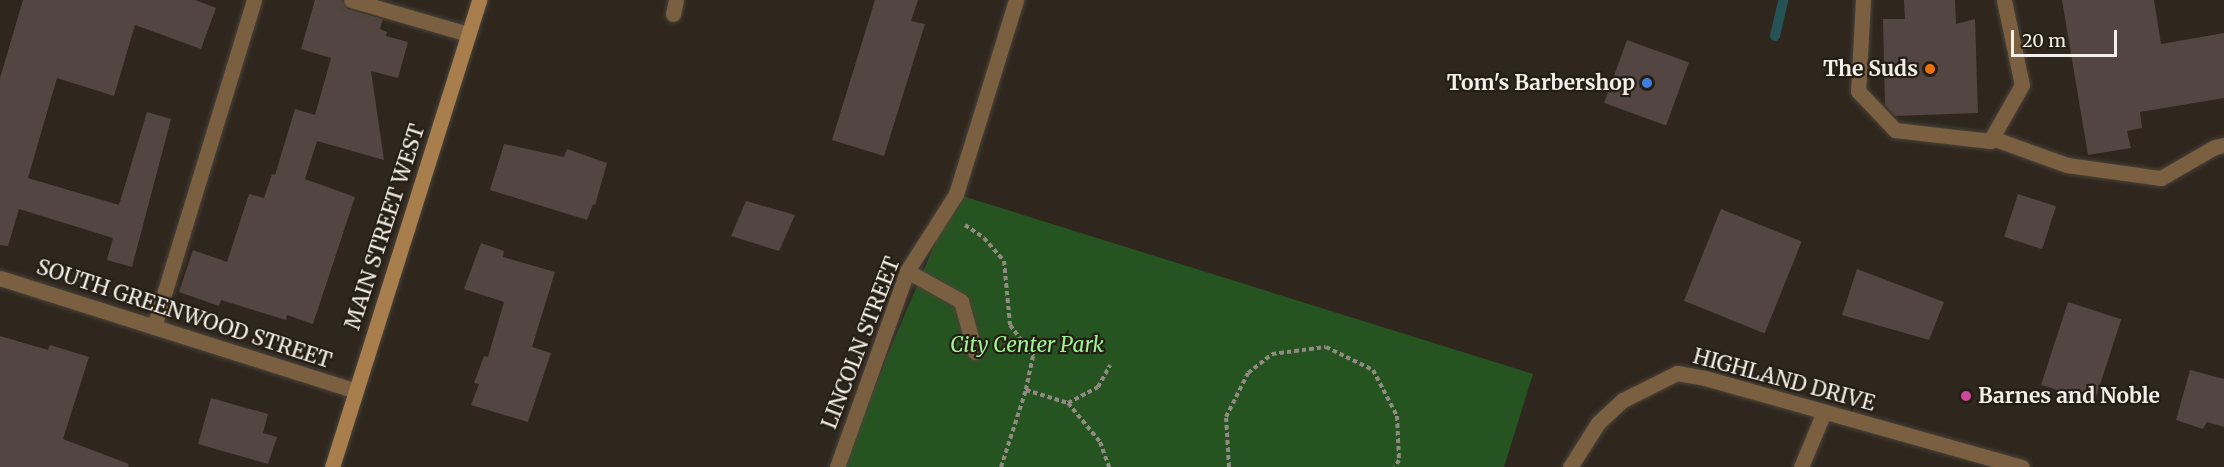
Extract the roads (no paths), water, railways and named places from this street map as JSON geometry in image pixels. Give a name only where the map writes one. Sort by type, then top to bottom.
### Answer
[{"type":"main road","name":"MAIN STREET WEST","points":[[332,467],[354,390],[479,0]]},
{"type":"street","points":[[154,327],[254,0]]},
{"type":"street","points":[[351,0],[468,33]]},
{"type":"street","name":"LINCOLN STREET","points":[[837,467],[907,271],[956,194],[1016,0]]},
{"type":"street","points":[[1863,0],[1858,91],[1895,130],[1990,141],[2022,85],[2004,0]]},
{"type":"street","points":[[1992,138],[2067,165],[2161,178],[2216,147],[2224,145]]},
{"type":"street","points":[[907,271],[962,301],[975,352]]},
{"type":"street","name":"SOUTH GREENWOOD STREET","points":[[0,278],[354,390]]},
{"type":"street","name":"HIGHLAND DRIVE","points":[[1570,467],[1598,423],[1623,400],[1677,373],[1705,378],[2022,467]]},
{"type":"street","points":[[1802,467],[1824,412]]},
{"type":"waterway","points":[[1775,36],[1783,0]]},
{"type":"place","name":"The Suds","points":[[1930,69]]},
{"type":"place","name":"Tom's Barbershop","points":[[1647,83]]},
{"type":"place","name":"Barnes and Noble","points":[[1966,396]]},
{"type":"park label","name":"City Center Park","points":[[1027,345]]}]
